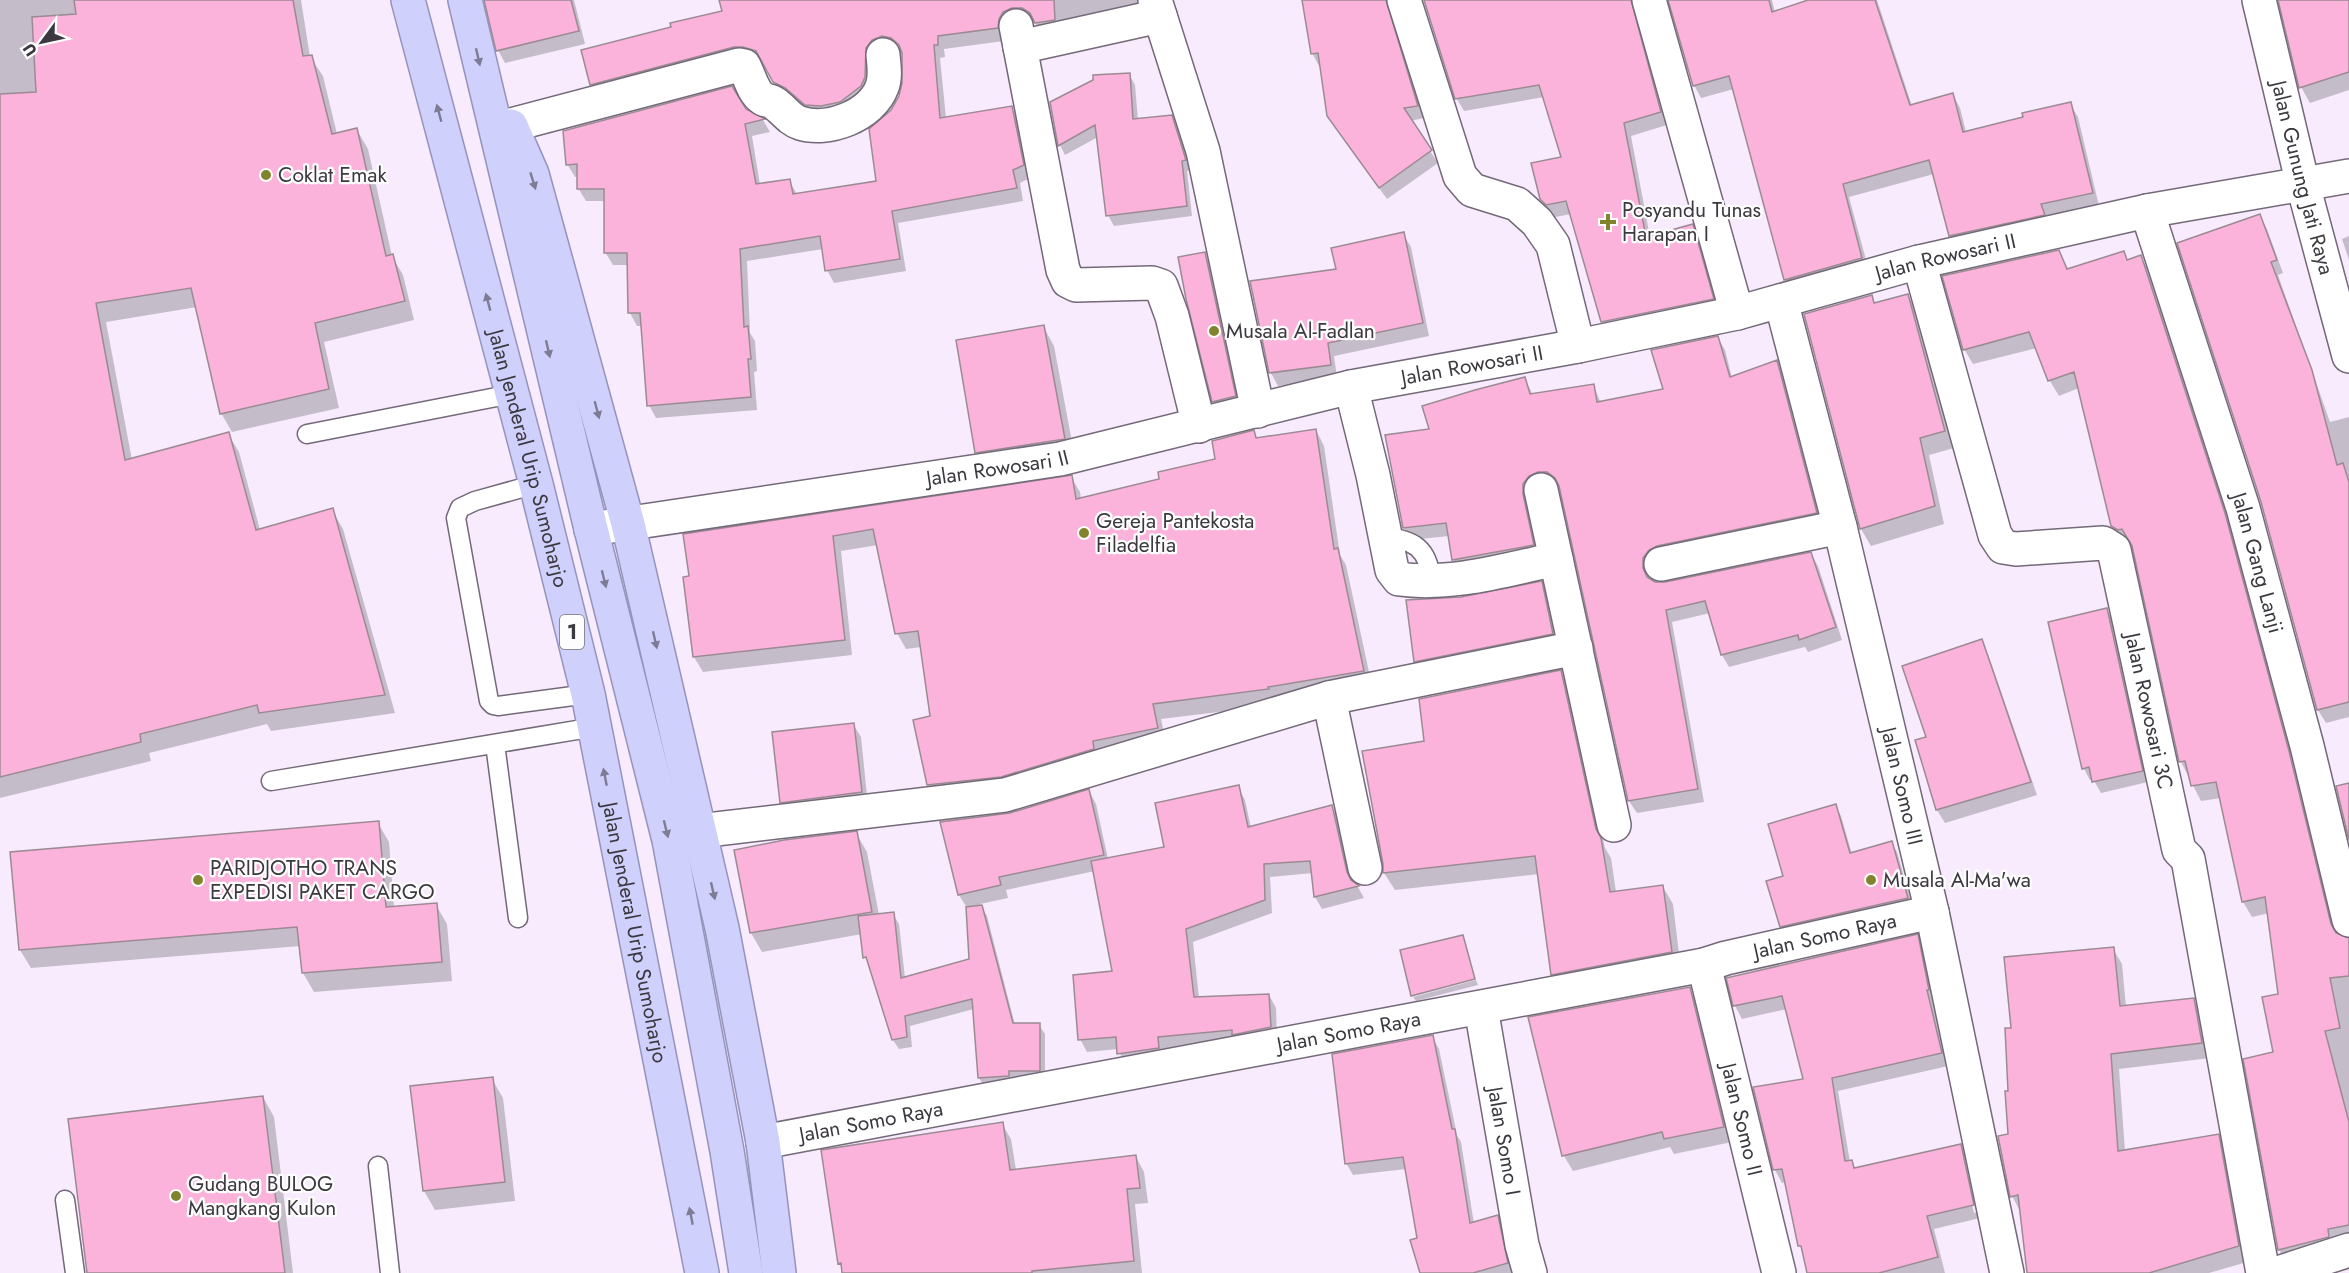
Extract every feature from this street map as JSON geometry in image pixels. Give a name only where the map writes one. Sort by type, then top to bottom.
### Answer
[{"type":"highway","name":"Jalan Jenderal Urip Sumoharjo","points":[[408,0],[536,484],[588,693],[702,1273]]},
{"type":"highway","name":"1","points":[[465,0],[591,529],[669,840],[727,1151],[746,1273]]},
{"type":"highway","points":[[488,93],[511,125],[531,174],[628,524],[722,928],[763,1142],[779,1273]]},
{"type":"street","points":[[1404,0],[1460,176],[1472,190],[1517,204],[1537,222],[1553,245],[1578,346]]},
{"type":"street","points":[[1649,0],[1737,314]]},
{"type":"street","name":"Jalan Gunung Jati Raya","points":[[2259,0],[2303,185],[2349,356]]},
{"type":"street","points":[[1199,426],[1172,316],[1161,286],[1152,283],[1076,285],[1068,281],[1061,258],[1018,37],[1157,8],[1203,151],[1258,411]]},
{"type":"street","points":[[511,125],[739,65],[744,66],[758,94],[763,99],[772,101],[798,123],[822,126],[840,124],[874,101],[882,87],[885,74],[883,55]]},
{"type":"street","name":"Jalan Rowosari II","points":[[591,529],[1060,459],[1351,387],[1578,346],[1737,314],[1919,262],[2147,211],[2349,176]]},
{"type":"street","name":"Jalan Gang Lanji","points":[[2147,211],[2243,508],[2307,746],[2349,920]]},
{"type":"street","name":"Jalan Rowosari 3C","points":[[1919,262],[1995,535],[2003,547],[2016,549],[2103,543],[2114,550],[2179,850],[2188,859],[2263,1273]]},
{"type":"street","name":"Jalan Somo III","points":[[1781,301],[1840,527],[1932,912],[2007,1273]]},
{"type":"street","points":[[1351,387],[1373,474],[1392,570],[1399,579],[1479,576],[1556,559]]},
{"type":"street","points":[[1541,490],[1614,825]]},
{"type":"street","points":[[1661,564],[1840,527]]},
{"type":"street","points":[[699,831],[1005,795],[1329,698],[1576,648]]},
{"type":"street","points":[[1329,698],[1365,868]]},
{"type":"street","name":"Jalan Somo Raya","points":[[763,1142],[1704,965],[1726,958],[1932,912]]},
{"type":"street","name":"Jalan Somo II","points":[[1704,965],[1779,1273]]},
{"type":"street","name":"Jalan Somo I","points":[[1481,1008],[1522,1245],[1530,1273]]},
{"type":"street","points":[[2278,1273],[2349,1250]]},
{"type":"lane","points":[[307,434],[512,394]]},
{"type":"lane","points":[[536,484],[475,501],[460,508],[456,518],[489,701],[498,706],[588,693]]},
{"type":"lane","points":[[271,781],[595,727]]},
{"type":"lane","points":[[495,744],[518,918]]},
{"type":"lane","points":[[378,1166],[390,1273]]},
{"type":"lane","points":[[65,1200],[75,1273]]},
{"type":"building","points":[[74,0],[293,0],[303,56],[312,55],[332,134],[357,128],[386,256],[393,254],[405,301],[315,323],[329,389],[220,414],[191,288],[96,303],[125,460],[229,432],[256,530],[333,508],[385,695],[259,713],[257,705],[140,734],[141,742],[0,777],[0,94],[36,92],[32,17],[76,14]]},
{"type":"building","points":[[484,0],[571,0],[579,31],[496,51]]},
{"type":"building","points":[[719,0],[1054,0],[1055,20],[1035,23],[1030,13],[1022,8],[1012,8],[1003,12],[998,28],[938,36],[938,45],[934,45],[940,118],[1012,106],[1024,165],[1013,170],[1017,188],[892,211],[900,259],[825,271],[820,236],[740,249],[744,327],[748,326],[751,359],[748,359],[751,397],[647,406],[640,313],[628,313],[627,253],[604,253],[604,189],[577,189],[577,164],[566,165],[563,131],[732,86],[746,109],[765,119],[745,124],[756,184],[790,179],[793,194],[876,181],[869,129],[891,110],[899,96],[902,83],[902,53],[899,45],[891,38],[882,36],[872,40],[866,48],[865,77],[861,86],[840,102],[821,106],[805,105],[785,88],[773,82],[756,51],[743,47],[734,47],[590,85],[581,50],[671,27],[670,23],[722,11]]},
{"type":"building","points":[[1302,0],[1386,0],[1418,106],[1404,108],[1432,150],[1379,188],[1327,116],[1318,53],[1311,54]]},
{"type":"building","points":[[1424,0],[1631,0],[1661,112],[1624,123],[1646,237],[1693,224],[1714,299],[1601,322],[1566,201],[1546,205],[1540,199],[1531,163],[1561,157],[1539,85],[1455,99]]},
{"type":"building","points":[[1668,0],[1769,0],[1772,12],[1808,0],[1875,0],[1910,105],[1953,93],[1963,132],[2023,117],[2022,113],[2071,102],[2093,193],[2041,204],[2045,215],[1949,236],[1929,160],[1843,184],[1862,258],[1784,280],[1729,76],[1693,86]]},
{"type":"building","points":[[2278,0],[2349,0],[2349,72],[2299,88]]},
{"type":"building","points":[[1130,73],[1133,119],[1172,115],[1186,160],[1182,161],[1187,206],[1106,216],[1095,125],[1058,146],[1050,102],[1093,80],[1093,75]]},
{"type":"building","points":[[2260,214],[2277,260],[2271,262],[2312,370],[2337,465],[2343,463],[2349,482],[2349,702],[2317,710],[2261,502],[2177,243]]},
{"type":"building","points":[[1404,232],[1423,323],[1328,343],[1331,365],[1269,373],[1250,281],[1336,269],[1331,248]]},
{"type":"building","points":[[2059,250],[2067,269],[2124,251],[2127,260],[2141,255],[2225,513],[2289,751],[2331,924],[2336,933],[2349,938],[2349,976],[2330,978],[2340,1028],[2325,1031],[2349,1122],[2349,1225],[2328,1229],[2329,1237],[2278,1250],[2243,1059],[2273,1052],[2262,997],[2278,994],[2265,897],[2242,902],[2216,782],[2191,786],[2185,761],[2179,762],[2132,546],[2122,529],[2118,530],[2111,526],[2074,372],[2048,381],[2029,332],[1963,350],[1942,276]]},
{"type":"building","points":[[1205,252],[1236,396],[1212,402],[1178,257]]},
{"type":"building","points":[[1908,294],[1945,431],[1920,438],[1935,506],[1860,529],[1804,314],[1872,295],[1874,303]]},
{"type":"building","points":[[1044,325],[1065,439],[975,453],[956,340]]},
{"type":"building","points":[[1718,336],[1730,377],[1777,360],[1817,513],[1657,546],[1649,550],[1643,558],[1643,568],[1647,577],[1655,582],[1665,582],[1811,552],[1836,627],[1799,640],[1798,635],[1721,655],[1705,601],[1666,610],[1698,789],[1628,801],[1559,486],[1555,478],[1547,472],[1538,472],[1529,476],[1523,484],[1534,545],[1452,560],[1446,523],[1403,528],[1385,435],[1429,429],[1422,406],[1525,377],[1530,394],[1594,384],[1597,402],[1663,389],[1651,350]]},
{"type":"building","points":[[1316,429],[1334,549],[1338,548],[1364,671],[1268,687],[1269,689],[1153,704],[1158,728],[1093,741],[1094,749],[1001,777],[927,785],[913,720],[930,716],[918,631],[895,634],[873,529],[833,536],[845,640],[693,657],[683,577],[689,576],[683,534],[1072,475],[1076,499],[1159,479],[1158,472],[1215,459],[1212,441],[1254,430],[1256,438]]},
{"type":"building","points":[[1542,581],[1553,634],[1414,662],[1406,600],[1461,597]]},
{"type":"building","points":[[2107,608],[2143,771],[2092,782],[2089,767],[2082,769],[2048,622]]},
{"type":"building","points":[[1982,639],[2031,782],[1936,810],[1915,740],[1926,737],[1902,666]]},
{"type":"building","points":[[1561,670],[1596,829],[1601,838],[1610,892],[1663,885],[1672,952],[1551,975],[1535,856],[1383,873],[1362,751],[1424,741],[1419,699]]},
{"type":"building","points":[[854,723],[862,792],[780,803],[772,732]]},
{"type":"building","points":[[2349,783],[2349,840],[2336,786]]},
{"type":"building","points":[[1239,785],[1248,827],[1332,805],[1347,872],[1351,880],[1359,886],[1314,897],[1310,861],[1264,864],[1265,900],[1186,929],[1194,997],[1269,994],[1271,1027],[1232,1035],[1232,1030],[1158,1037],[1159,1048],[1117,1054],[1116,1037],[1078,1040],[1073,975],[1112,971],[1091,861],[1164,847],[1155,803]]},
{"type":"building","points":[[1089,789],[1104,855],[999,877],[1001,885],[958,895],[940,822],[1010,813]]},
{"type":"building","points":[[1836,804],[1850,853],[1892,841],[1908,898],[1780,927],[1766,881],[1783,876],[1768,824]]},
{"type":"building","name":"PARIDJOTHO TRANS EXPEDISI PAKET CARGO","points":[[379,821],[386,907],[437,903],[442,962],[302,973],[297,927],[19,950],[10,852]]},
{"type":"building","points":[[857,831],[872,912],[750,933],[734,850],[784,840]]},
{"type":"building","points":[[982,905],[1013,1023],[1040,1023],[1040,1071],[1009,1071],[1009,1076],[978,1078],[972,999],[905,1016],[907,1037],[892,1040],[866,957],[863,958],[858,916],[894,912],[901,978],[969,959],[966,907]]},
{"type":"building","points":[[1918,934],[1929,990],[1927,990],[1942,1053],[1832,1078],[1845,1161],[1852,1160],[1854,1168],[1961,1144],[1974,1205],[1927,1216],[1938,1257],[1879,1273],[1807,1273],[1801,1246],[1798,1246],[1782,1169],[1773,1170],[1753,1087],[1803,1079],[1782,996],[1733,1006],[1726,978]]},
{"type":"building","points":[[1463,935],[1475,979],[1411,996],[1400,950]]},
{"type":"building","points":[[2114,947],[2120,1006],[2194,998],[2202,1043],[2111,1054],[2118,1151],[2219,1134],[2239,1246],[2149,1273],[2027,1273],[2018,1195],[2010,1197],[1998,1136],[2008,1134],[2005,1028],[2011,1028],[2004,957]]},
{"type":"building","points":[[1690,987],[1724,1127],[1664,1139],[1662,1132],[1562,1156],[1528,1017]]},
{"type":"building","points":[[1433,1035],[1452,1129],[1455,1129],[1470,1223],[1498,1215],[1508,1263],[1473,1273],[1420,1273],[1410,1240],[1417,1238],[1403,1157],[1345,1164],[1332,1054]]},
{"type":"building","points":[[493,1077],[505,1182],[423,1191],[410,1086]]},
{"type":"building","name":"Gudang BULOG Mangkang Kulon","points":[[263,1096],[285,1273],[87,1273],[68,1119]]},
{"type":"building","points":[[1003,1122],[1010,1170],[1136,1155],[1140,1188],[1127,1189],[1134,1261],[1032,1271],[1032,1273],[842,1273],[841,1263],[838,1264],[821,1150]]},
{"type":"place","name":"Coklat Emak","points":[[266,175]]},
{"type":"place","name":"Posyandu Tunas Harapan I","points":[[1608,222]]},
{"type":"place","name":"Musala Al-Fadlan","points":[[1214,331]]},
{"type":"place","name":"Gereja Pantekosta Filadelfia","points":[[1084,533]]},
{"type":"place","name":"PARIDJOTHO TRANS EXPEDISI PAKET CARGO","points":[[198,880]]},
{"type":"place","name":"Musala Al-Ma'wa","points":[[1871,880]]},
{"type":"place","name":"Gudang BULOG Mangkang Kulon","points":[[176,1196]]}]
